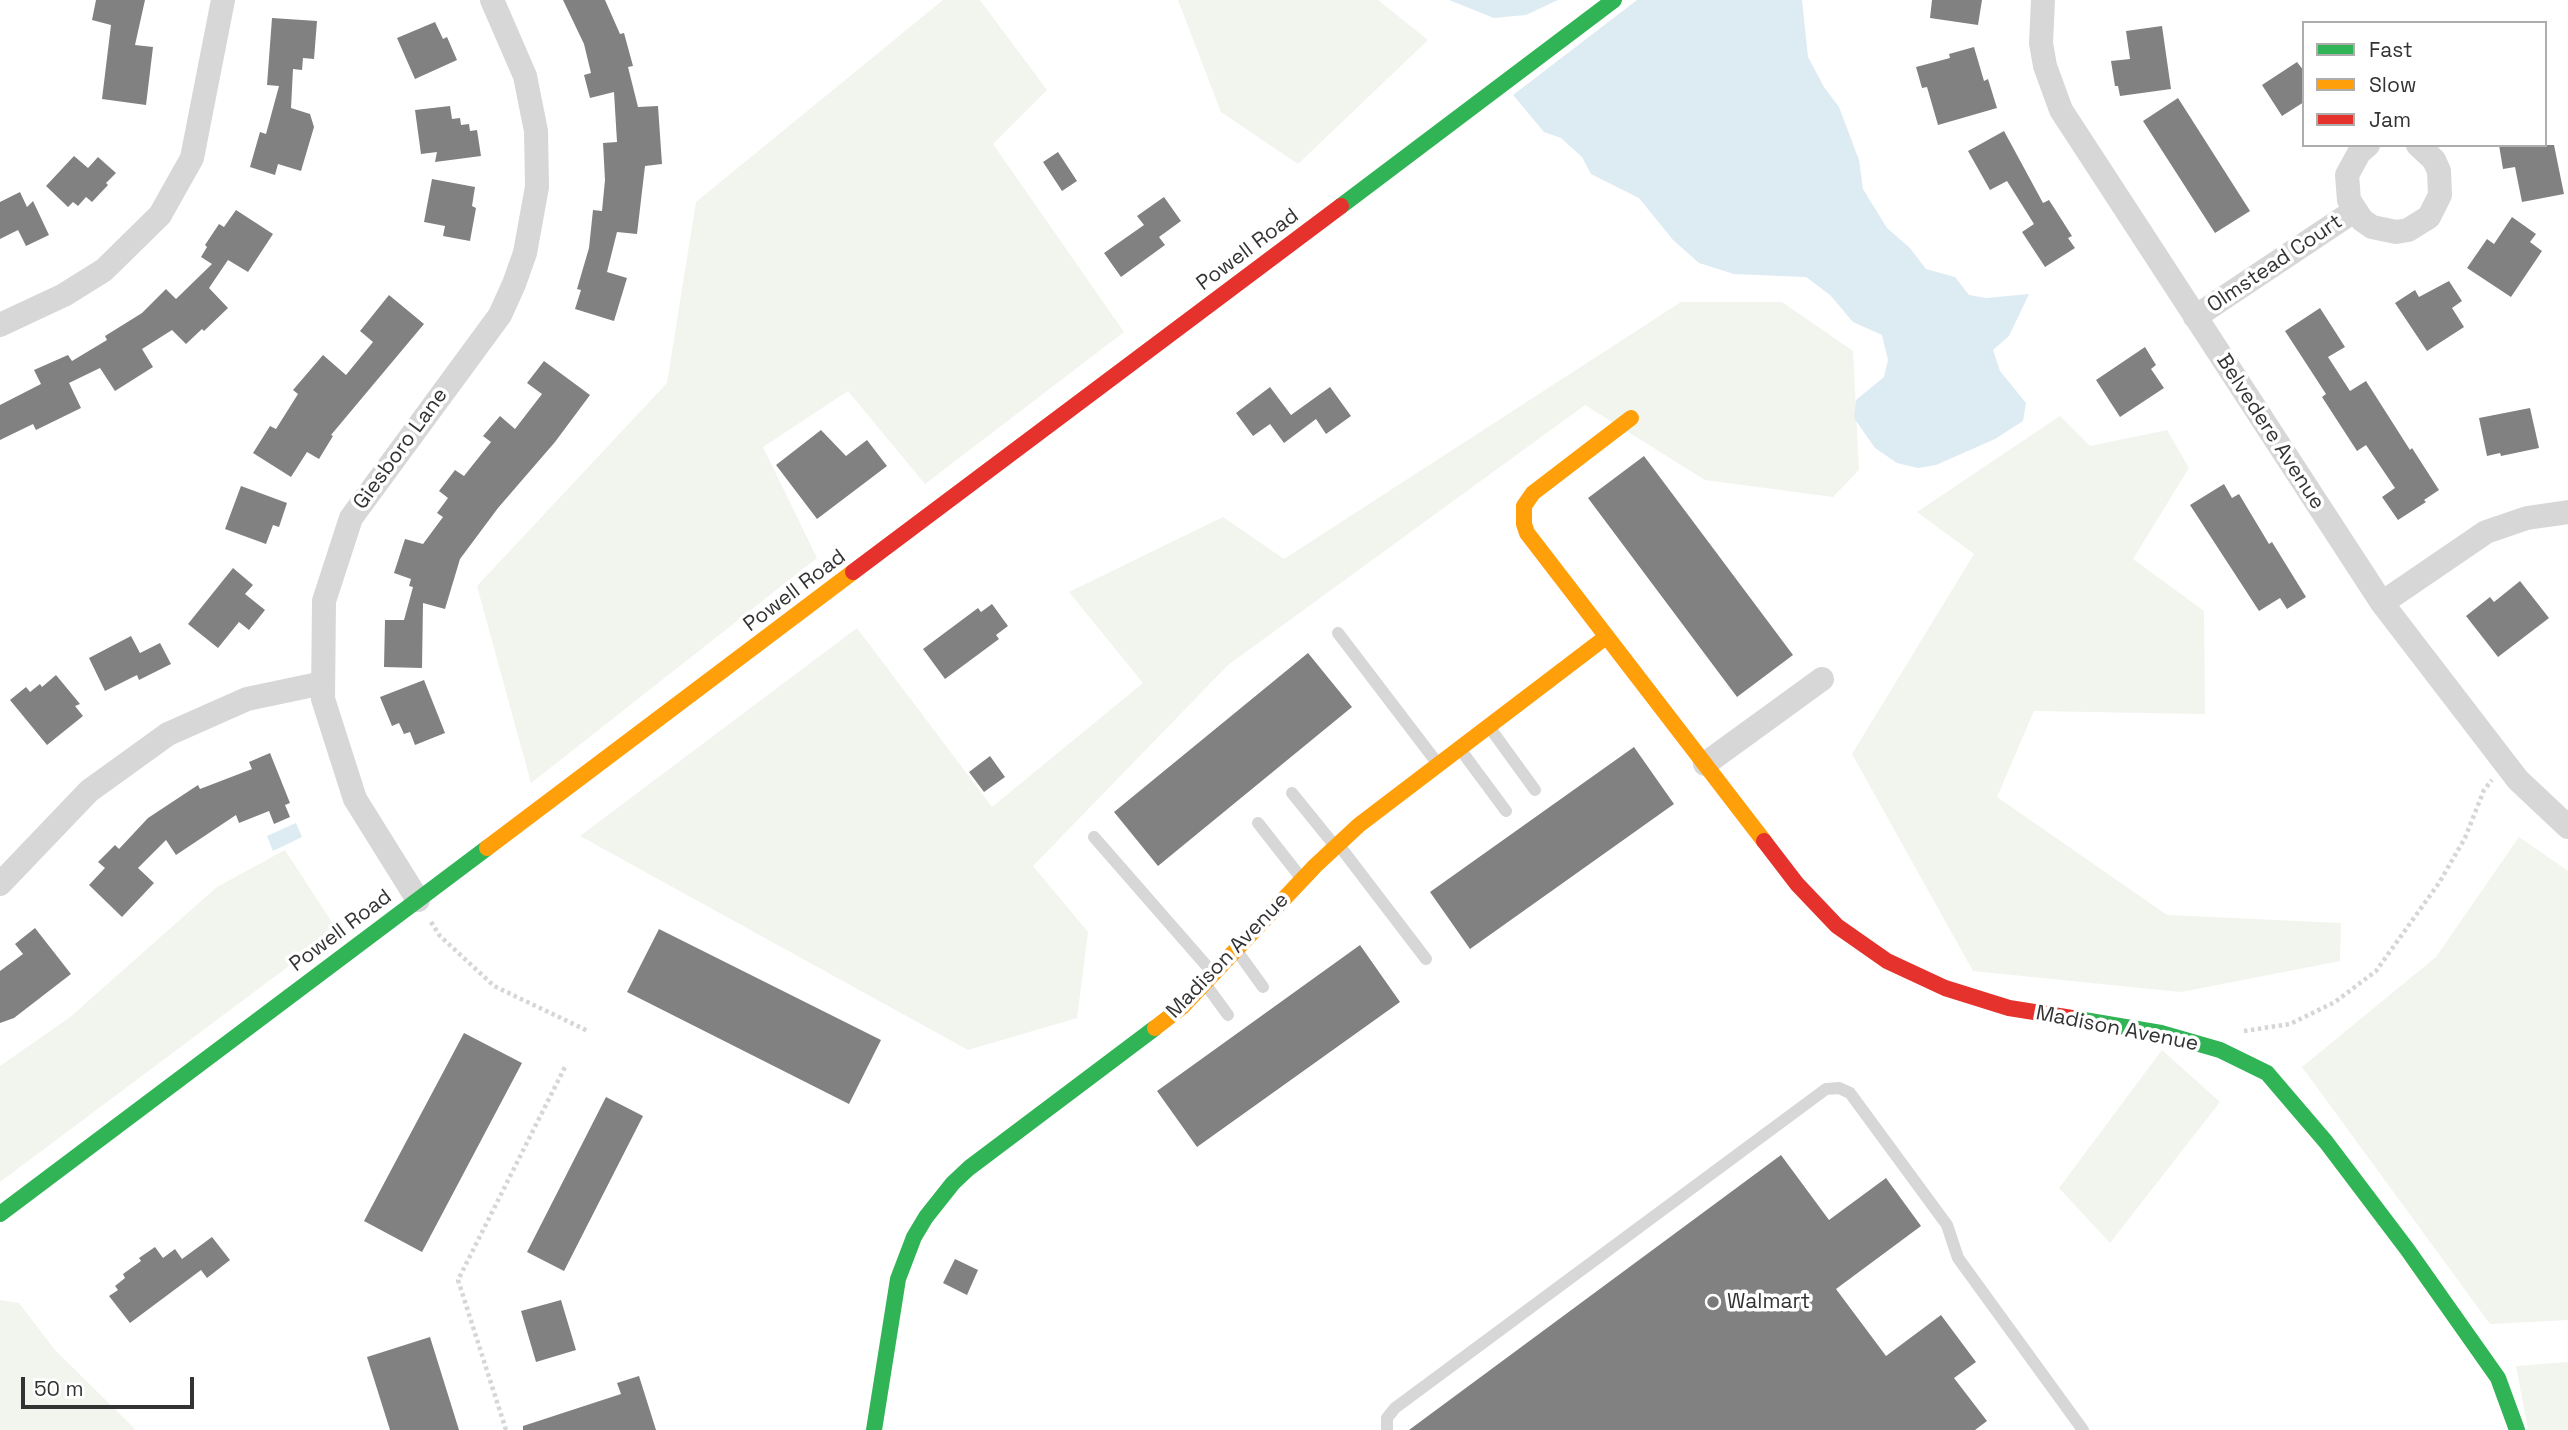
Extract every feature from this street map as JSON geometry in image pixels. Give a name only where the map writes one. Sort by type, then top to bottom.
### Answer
[{"type":"street","points":[[0,325],[64,295],[104,270],[160,215],[192,158],[223,0]]},
{"type":"street","name":"Giesboro Lane","points":[[418,900],[355,800],[323,699],[324,601],[351,518],[500,314],[525,253],[537,187],[536,131],[525,76],[492,0]]},
{"type":"street","name":"Powell Road","points":[[0,1214],[1614,0]]},
{"type":"street","name":"Belvedere Avenue","points":[[2043,0],[2042,43],[2045,66],[2061,110],[2382,603],[2533,796],[2568,827]]},
{"type":"street","name":"Olmstead Court","points":[[2366,147],[2359,153],[2347,175],[2349,200],[2362,220],[2384,231],[2408,230],[2429,217],[2436,207],[2441,183],[2434,160],[2420,147]]},
{"type":"street","name":"Olmstead Court","points":[[2195,317],[2354,211]]},
{"type":"street","name":"Madison Avenue","points":[[1631,418],[1533,493],[1524,506],[1527,533],[1797,884],[1837,926],[1887,961],[1945,988],[2009,1008],[2161,1033],[2220,1050],[2267,1073],[2326,1142],[2407,1249],[2498,1378],[2517,1430]]},
{"type":"street","points":[[2382,603],[2486,532],[2527,518],[2568,512]]},
{"type":"street","name":"Madison Avenue","points":[[874,1430],[892,1301],[898,1279],[914,1237],[939,1199],[969,1167],[1182,1007],[1336,845],[1605,637]]},
{"type":"street","points":[[1705,764],[1822,679]]},
{"type":"street","points":[[0,884],[89,791],[168,734],[247,699],[323,682]]},
{"type":"lane","points":[[1338,634],[1438,765]]},
{"type":"lane","points":[[1489,726],[1535,790]]},
{"type":"lane","points":[[1460,748],[1506,811]]},
{"type":"lane","points":[[1292,793],[1426,959]]},
{"type":"lane","points":[[1258,823],[1303,879]]},
{"type":"lane","points":[[1094,837],[1210,980],[1228,1015]]},
{"type":"lane","points":[[1237,951],[1263,987]]},
{"type":"lane","points":[[1387,1430],[1387,1418],[1395,1408],[1826,1089],[1839,1088],[1850,1093],[1947,1226],[1958,1258],[2083,1430]]},
{"type":"path","points":[[2238,1032],[2290,1024],[2335,1002],[2376,971],[2439,883],[2465,838],[2484,790],[2505,762]]},
{"type":"path","points":[[418,900],[440,936],[494,986],[588,1031]]},
{"type":"path","points":[[506,1430],[457,1280],[566,1065]]},
{"type":"shaded area","points":[[943,0],[980,0],[1047,90],[993,144],[1124,332],[925,484],[848,391],[763,447],[817,558],[531,783],[477,586],[667,383],[696,202]]},
{"type":"shaded area","points":[[1178,0],[1378,0],[1428,40],[1298,164],[1221,112]]},
{"type":"shaded area","points":[[1449,0],[1558,0],[1526,15],[1494,18]]},
{"type":"shaded area","points":[[1637,0],[1802,0],[1808,57],[1824,87],[1839,107],[1859,160],[1863,189],[1887,228],[1910,248],[1926,269],[1955,277],[1969,295],[1986,298],[2029,294],[2009,336],[1993,350],[2000,371],[2026,403],[2023,421],[1995,439],[1936,465],[1918,468],[1897,463],[1875,448],[1854,418],[1856,400],[1884,377],[1888,360],[1882,335],[1853,322],[1830,295],[1806,277],[1734,274],[1699,263],[1673,240],[1639,198],[1591,174],[1582,157],[1561,138],[1544,132],[1513,95]]},
{"type":"shaded area","points":[[1681,302],[1782,302],[1853,351],[1859,470],[1833,497],[1705,480],[1585,405],[1228,665],[1033,866],[1088,932],[1077,1018],[968,1050],[580,836],[857,628],[992,807],[1143,683],[1069,592],[1223,517],[1284,559]]},
{"type":"shaded area","points":[[2060,416],[2090,446],[2167,430],[2189,468],[2133,559],[2204,611],[2205,714],[2034,711],[1997,797],[2167,915],[2341,923],[2340,961],[2181,992],[1973,971],[1852,754],[1974,554],[1917,512]]},
{"type":"shaded area","points":[[296,823],[302,837],[273,851],[267,836]]},
{"type":"shaded area","points":[[2519,837],[2568,871],[2568,1320],[2490,1324],[2302,1067],[2436,957]]},
{"type":"shaded area","points":[[285,850],[337,930],[0,1182],[0,1066],[69,1018],[217,887]]},
{"type":"shaded area","points":[[2162,1050],[2220,1102],[2110,1243],[2059,1188]]},
{"type":"shaded area","points":[[0,1300],[19,1303],[55,1350],[136,1430],[0,1430]]},
{"type":"shaded area","points":[[2568,1362],[2568,1430],[2528,1430],[2516,1366]]},
{"type":"building","points":[[96,0],[145,0],[135,45],[153,47],[146,105],[102,99],[111,25],[92,20]]},
{"type":"building","points":[[563,0],[605,0],[620,34],[624,33],[633,66],[628,67],[638,107],[658,106],[662,164],[645,166],[637,234],[617,232],[607,272],[627,278],[614,321],[575,309],[581,290],[577,289],[589,248],[593,210],[602,211],[605,180],[603,143],[617,142],[614,92],[590,98],[584,75],[591,73],[584,44]]},
{"type":"building","points":[[1932,0],[1982,0],[1978,25],[1930,18]]},
{"type":"building","points":[[272,18],[317,21],[314,59],[303,58],[302,70],[293,69],[291,108],[310,114],[314,127],[301,171],[278,164],[275,175],[250,167],[260,132],[266,134],[279,86],[267,85]]},
{"type":"building","points":[[435,22],[443,39],[447,37],[457,60],[415,79],[397,38]]},
{"type":"building","points":[[2162,26],[2171,89],[2120,96],[2118,86],[2115,86],[2111,61],[2130,59],[2126,31]]},
{"type":"building","points":[[1974,47],[1984,81],[1988,79],[1997,108],[1938,125],[1927,87],[1922,88],[1916,67],[1950,58],[1949,54]]},
{"type":"building","points":[[2297,62],[2302,68],[2302,103],[2282,116],[2262,85]]},
{"type":"building","points":[[2178,98],[2250,211],[2215,233],[2143,121]]},
{"type":"building","points":[[450,106],[452,119],[460,118],[461,125],[469,124],[470,131],[477,130],[481,156],[435,162],[437,152],[421,154],[415,110]]},
{"type":"building","points":[[2004,131],[2043,203],[2049,200],[2072,236],[2068,238],[2075,248],[2045,267],[2022,232],[2034,224],[2007,181],[1990,190],[1968,151]]},
{"type":"building","points":[[2554,145],[2564,194],[2522,202],[2515,167],[2503,169],[2499,147]]},
{"type":"building","points":[[1058,152],[1077,181],[1062,191],[1043,162]]},
{"type":"building","points":[[74,156],[88,168],[98,157],[116,173],[92,202],[86,197],[78,206],[73,202],[68,207],[46,186]]},
{"type":"building","points":[[432,179],[475,187],[472,206],[476,208],[470,241],[443,236],[445,226],[424,222]]},
{"type":"building","points":[[20,192],[27,207],[33,201],[49,235],[26,246],[18,230],[0,239],[0,202]]},
{"type":"building","points":[[1164,197],[1181,221],[1159,237],[1165,245],[1121,277],[1104,253],[1144,225],[1137,216]]},
{"type":"building","points":[[236,210],[273,234],[248,272],[228,260],[209,288],[228,308],[186,344],[172,330],[142,349],[153,367],[115,391],[100,368],[69,383],[81,408],[36,430],[33,424],[0,440],[0,405],[41,384],[34,370],[68,355],[72,361],[107,340],[105,336],[142,313],[166,289],[176,299],[212,264],[201,257],[207,247],[205,245],[219,224],[224,227]]},
{"type":"building","points":[[2512,217],[2536,234],[2530,242],[2542,251],[2511,297],[2467,268],[2487,239],[2494,244]]},
{"type":"building","points":[[2449,281],[2462,301],[2452,308],[2464,327],[2427,351],[2395,303],[2415,290],[2419,297]]},
{"type":"building","points":[[389,295],[424,324],[331,435],[333,436],[319,459],[307,452],[291,477],[253,453],[270,426],[276,429],[298,394],[293,390],[323,355],[346,375],[373,342],[360,331]]},
{"type":"building","points":[[2320,308],[2345,347],[2328,357],[2350,391],[2366,381],[2439,490],[2398,520],[2382,497],[2395,488],[2366,445],[2357,451],[2322,397],[2326,394],[2285,331]]},
{"type":"building","points":[[2145,347],[2156,365],[2151,369],[2164,388],[2120,417],[2096,380]]},
{"type":"building","points":[[544,361],[590,395],[460,559],[445,609],[423,603],[422,668],[384,667],[385,620],[404,620],[413,587],[409,586],[411,579],[394,573],[405,539],[423,544],[443,517],[437,513],[448,498],[439,491],[455,470],[464,476],[491,442],[483,436],[500,416],[515,429],[542,394],[527,383]]},
{"type":"building","points":[[1270,387],[1291,415],[1330,387],[1351,416],[1326,434],[1316,419],[1284,443],[1270,424],[1253,436],[1236,413]]},
{"type":"building","points":[[2530,408],[2539,448],[2501,456],[2500,453],[2487,456],[2479,418]]},
{"type":"building","points":[[821,430],[846,456],[867,440],[887,466],[817,519],[776,465]]},
{"type":"building","points":[[1644,456],[1793,655],[1737,697],[1588,498]]},
{"type":"building","points":[[2224,484],[2232,498],[2239,494],[2269,544],[2272,542],[2306,597],[2287,609],[2280,598],[2259,611],[2190,505]]},
{"type":"building","points":[[241,486],[287,503],[279,527],[273,525],[266,544],[225,529]]},
{"type":"building","points":[[233,568],[253,585],[245,594],[265,610],[249,630],[239,622],[218,648],[188,624]]},
{"type":"building","points":[[2520,581],[2549,618],[2498,657],[2466,616],[2490,597],[2494,602]]},
{"type":"building","points":[[992,604],[1008,626],[996,635],[999,639],[945,679],[923,649],[978,608],[981,612]]},
{"type":"building","points":[[131,636],[140,653],[160,643],[171,664],[139,680],[137,675],[105,691],[89,658]]},
{"type":"building","points":[[1308,653],[1352,707],[1158,866],[1114,812]]},
{"type":"building","points":[[56,675],[80,704],[75,706],[83,716],[47,745],[10,700],[26,687],[30,692],[40,684],[42,687]]},
{"type":"building","points":[[424,680],[445,733],[415,745],[410,732],[404,734],[399,723],[392,726],[380,697]]},
{"type":"building","points":[[1634,747],[1674,804],[1470,949],[1430,892]]},
{"type":"building","points":[[270,753],[290,803],[285,805],[290,817],[274,824],[269,811],[239,823],[236,815],[176,855],[166,840],[138,868],[154,883],[122,917],[89,885],[105,868],[98,862],[115,845],[119,849],[148,818],[198,785],[200,789],[252,769],[249,762]]},
{"type":"building","points":[[990,756],[1005,777],[984,792],[969,772]]},
{"type":"building","points":[[35,928],[71,974],[14,1018],[0,1023],[0,971],[23,954],[15,944]]},
{"type":"building","points":[[659,929],[881,1040],[849,1104],[627,992]]},
{"type":"building","points":[[1360,945],[1400,1002],[1197,1147],[1157,1091]]},
{"type":"building","points":[[464,1033],[522,1063],[422,1252],[364,1221]]},
{"type":"building","points":[[606,1097],[643,1116],[564,1271],[527,1252]]},
{"type":"building","name":"Walmart","points":[[1781,1155],[1829,1220],[1886,1178],[1921,1226],[1836,1289],[1886,1356],[1941,1315],[1976,1362],[1954,1378],[1987,1421],[1975,1430],[1409,1430]]},
{"type":"building","points":[[212,1237],[230,1260],[207,1278],[201,1270],[130,1323],[109,1296],[118,1290],[115,1286],[125,1278],[123,1274],[155,1247],[163,1258],[175,1249],[182,1259]]},
{"type":"building","points":[[955,1259],[978,1270],[967,1295],[943,1283]]},
{"type":"building","points":[[561,1300],[576,1350],[536,1362],[521,1311]]},
{"type":"building","points":[[430,1337],[459,1430],[390,1430],[367,1357]]},
{"type":"building","points":[[639,1376],[656,1430],[523,1430],[523,1426],[621,1394],[617,1383]]},
{"type":"traffic: fast","points":[[1341,206],[1614,0]]},
{"type":"traffic: fast","points":[[0,1214],[487,848]]},
{"type":"traffic: fast","points":[[2072,1018],[2161,1033],[2220,1050],[2267,1073],[2326,1142],[2407,1249],[2498,1378],[2517,1430]]},
{"type":"traffic: fast","points":[[874,1430],[898,1279],[914,1237],[926,1217],[953,1183],[969,1168],[1155,1028]]},
{"type":"traffic: slow","points":[[1631,418],[1533,493],[1524,506],[1524,524],[1527,533],[1764,841]]},
{"type":"traffic: slow","points":[[487,848],[853,572]]},
{"type":"traffic: slow","points":[[1155,1028],[1182,1007],[1315,866],[1359,825],[1606,637]]},
{"type":"traffic: jam","points":[[853,572],[1341,206]]},
{"type":"traffic: jam","points":[[1764,841],[1797,884],[1837,926],[1887,961],[1945,988],[2009,1008],[2072,1018]]},
{"type":"place","name":"Walmart","points":[[1713,1302]]}]
